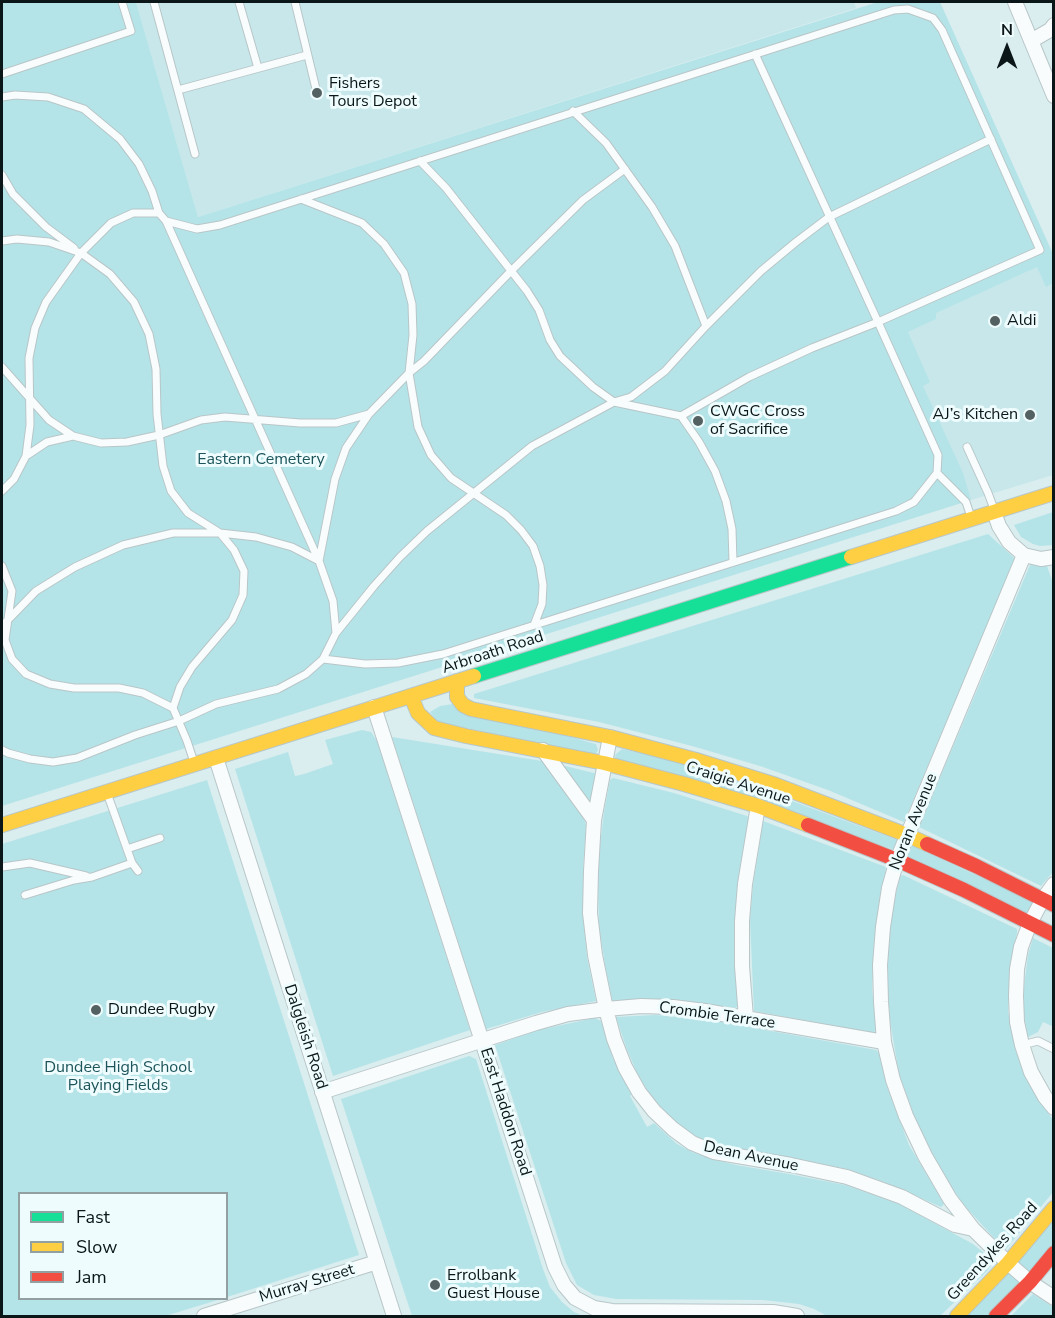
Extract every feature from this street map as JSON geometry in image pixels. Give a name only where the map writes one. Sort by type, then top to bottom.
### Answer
[{"type":"main road","name":"Arbroath Road","points":[[2,825],[1053,493]]},
{"type":"main road","name":"Craigie Avenue","points":[[457,681],[457,697],[471,710],[610,737],[776,785],[907,835],[1048,902]]},
{"type":"main road","name":"Craigie Avenue","points":[[411,696],[418,713],[434,728],[604,763],[684,783],[758,807],[897,860],[964,890],[1053,935]]},
{"type":"main road","name":"Greendykes Road","points":[[957,1317],[1008,1263],[1053,1208]]},
{"type":"main road","points":[[996,1317],[1030,1282],[1053,1253]]},
{"type":"street","points":[[1015,2],[1053,96]]},
{"type":"street","points":[[1031,41],[1050,30],[1053,25]]},
{"type":"street","points":[[994,512],[1009,542],[1024,555],[1041,559],[1053,557]]},
{"type":"street","name":"Noran Avenue","points":[[1024,555],[897,860],[889,888],[883,927],[880,965],[881,1002],[884,1042],[893,1080],[920,1146],[950,1199],[973,1229],[1008,1263],[1053,1299]]},
{"type":"street","name":"East Haddon Road","points":[[374,707],[555,1267],[564,1285],[576,1298],[594,1308],[612,1311],[773,1312],[797,1317]]},
{"type":"street","name":"Dean Avenue","points":[[610,737],[594,820],[590,913],[595,955],[614,1039],[625,1067],[639,1092],[666,1124],[692,1143],[714,1152],[847,1177],[902,1197],[955,1225],[973,1229]]},
{"type":"street","points":[[543,750],[594,820]]},
{"type":"street","name":"Dalgleish Road","points":[[216,758],[394,1317]]},
{"type":"street","points":[[746,1018],[742,966],[742,921],[745,884],[758,807]]},
{"type":"street","points":[[1053,884],[1048,902],[1030,923],[1021,947],[1016,996],[1017,1022],[1031,1072],[1053,1108]]},
{"type":"street","name":"Crombie Terrace","points":[[322,1092],[536,1023],[568,1014],[606,1009],[641,1006],[705,1011],[884,1042]]},
{"type":"street","name":"Murray Street","points":[[204,1317],[377,1262]]},
{"type":"lane","points":[[2,75],[131,32],[122,2]]},
{"type":"lane","points":[[154,2],[195,154]]},
{"type":"lane","points":[[239,2],[258,68]]},
{"type":"lane","points":[[295,2],[317,93]]},
{"type":"lane","points":[[166,221],[197,229],[220,225],[573,111],[894,10],[908,9],[933,18],[942,30],[1040,250],[749,377],[681,416],[614,402],[593,387],[560,356],[527,291],[446,188],[420,161]]},
{"type":"lane","points":[[323,659],[365,664],[398,663],[443,654],[896,511],[914,502],[937,473],[938,455],[755,54]]},
{"type":"lane","points":[[178,90],[307,55]]},
{"type":"lane","points":[[2,97],[15,94],[48,97],[84,110],[120,139],[139,164],[152,191],[159,213],[166,221],[319,561],[333,601],[336,633]]},
{"type":"lane","points":[[573,111],[606,143],[652,207],[675,246],[706,326]]},
{"type":"lane","points":[[2,750],[30,759],[53,762],[78,758],[135,735],[179,721],[216,704],[278,689],[306,674],[323,659],[336,633],[400,557],[427,531],[532,446],[614,402],[631,397],[665,371],[761,271],[829,217],[991,139]]},
{"type":"lane","points":[[319,561],[335,479],[346,448],[369,414],[583,200],[625,169]]},
{"type":"lane","points":[[2,175],[13,194],[46,227],[110,274],[134,302],[149,334],[156,369],[159,435],[163,466],[171,491],[189,513],[220,533],[234,550],[244,571],[243,595],[232,620],[192,667],[180,687],[173,708]]},
{"type":"lane","points":[[301,199],[362,223],[384,244],[404,273],[412,304],[413,335],[409,373],[418,427],[430,455],[451,478],[506,515],[521,530],[532,546],[540,566],[543,585],[542,604],[534,625]]},
{"type":"lane","points":[[2,492],[14,479],[26,456],[30,426],[28,358],[35,328],[46,302],[81,253],[111,223],[133,213],[159,213]]},
{"type":"lane","points":[[2,241],[17,239],[49,242],[81,253]]},
{"type":"lane","points":[[2,367],[49,420],[73,436],[101,443],[128,442],[159,435],[201,420],[225,417],[300,423],[336,423],[369,414]]},
{"type":"lane","points":[[681,416],[710,462],[726,501],[732,529],[733,562]]},
{"type":"lane","points":[[26,456],[47,441],[73,436]]},
{"type":"lane","points":[[968,447],[994,512]]},
{"type":"lane","points":[[937,473],[966,501],[971,519]]},
{"type":"lane","points":[[2,626],[36,591],[75,567],[123,545],[173,533],[220,533],[256,537],[292,547],[319,561]]},
{"type":"lane","points":[[2,566],[12,591],[5,640],[12,658],[26,674],[50,684],[74,688],[119,688],[143,693],[173,708],[195,765]]},
{"type":"lane","points":[[107,793],[132,863],[138,871]]},
{"type":"lane","points":[[127,849],[160,838]]},
{"type":"lane","points":[[2,867],[30,863],[92,877]]},
{"type":"lane","points":[[26,895],[74,880],[92,877],[132,863]]},
{"type":"lane","points":[[1022,1044],[1038,1041],[1053,1049]]},
{"type":"shaded area","points":[[136,2],[854,2],[856,8],[198,217]]},
{"type":"shaded area","points":[[1054,254],[1053,475],[971,500],[891,324]]},
{"type":"green space","name":"Eastern Cemetery","points":[[2,2],[136,2],[198,217],[878,2],[940,2],[1053,254],[1053,283],[1046,287],[1037,267],[936,313],[936,319],[908,332],[930,382],[923,386],[963,473],[971,500],[2,806]]},
{"type":"green space","points":[[1053,512],[1053,545],[1033,544],[1021,537],[1014,525]]},
{"type":"green space","points":[[988,534],[1014,558],[1014,562],[904,822],[828,790],[760,766],[692,746],[599,722],[474,698],[474,694]]},
{"type":"green space","points":[[1030,565],[1047,566],[1054,586],[1054,871],[1041,886],[919,827]]},
{"type":"green space","points":[[453,704],[596,744],[598,750],[595,755],[438,722],[430,712],[440,706]]},
{"type":"green space","points":[[362,730],[371,732],[377,741],[470,1030],[333,1076],[235,769],[288,752],[295,776],[304,774],[333,764],[325,740]]},
{"type":"green space","points":[[392,737],[542,761],[586,825],[583,917],[587,957],[596,1001],[542,1012],[486,1029]]},
{"type":"green space","points":[[622,749],[695,765],[900,841],[896,850],[616,760],[615,755]]},
{"type":"green space","points":[[561,765],[598,774],[592,808]]},
{"type":"green space","points":[[613,778],[674,793],[749,818],[738,886],[736,950],[738,1005],[736,1008],[673,1000],[613,1001],[599,925],[598,890],[604,812],[610,780]]},
{"type":"green space","name":"Dundee High School Playing Fields","points":[[207,780],[359,1255],[228,1297],[228,1192],[18,1192],[18,1300],[218,1300],[165,1316],[2,1316],[2,844]]},
{"type":"green space","points":[[763,821],[886,867],[874,940],[872,988],[876,1030],[873,1033],[754,1011],[750,920]]},
{"type":"green space","points":[[909,844],[1034,902],[1029,914],[904,857]]},
{"type":"green space","points":[[903,875],[1017,929],[1010,964],[1008,1011],[1016,1052],[1030,1086],[1053,1120],[1054,1191],[1005,1250],[963,1204],[937,1165],[917,1124],[899,1074],[890,1020],[887,981],[893,908],[900,876]]},
{"type":"green space","points":[[1033,938],[1053,948],[1054,1027],[1043,1022],[1038,1032],[1028,1037],[1023,994],[1028,955]]},
{"type":"green space","points":[[656,1015],[710,1020],[876,1050],[879,1053],[887,1087],[909,1145],[944,1204],[941,1207],[884,1182],[847,1169],[731,1148],[693,1135],[675,1122],[649,1093],[637,1073],[616,1017]]},
{"type":"green space","points":[[595,1018],[601,1021],[613,1059],[647,1127],[654,1123],[677,1144],[712,1159],[845,1185],[899,1204],[973,1244],[994,1261],[987,1271],[940,1316],[827,1316],[799,1304],[763,1300],[616,1299],[594,1295],[577,1285],[566,1263],[495,1045],[538,1030]]},
{"type":"green space","points":[[469,1056],[476,1059],[550,1287],[562,1302],[583,1316],[412,1316],[341,1099]]},
{"type":"green space","points":[[1053,1218],[1053,1244],[1028,1275],[1015,1264]]},
{"type":"green space","points":[[1010,1270],[1022,1281],[989,1316],[965,1316]]},
{"type":"green space","points":[[1033,1294],[1053,1307],[1053,1316],[1011,1316]]},
{"type":"traffic: fast","points":[[474,676],[851,557]]},
{"type":"traffic: slow","points":[[851,557],[1054,493]]},
{"type":"traffic: slow","points":[[2,825],[474,676]]},
{"type":"traffic: slow","points":[[457,681],[457,697],[463,705],[471,709],[610,737],[696,760],[776,785],[927,844]]},
{"type":"traffic: slow","points":[[411,696],[418,713],[434,728],[604,763],[758,806],[808,825]]},
{"type":"traffic: slow","points":[[957,1316],[1008,1263],[1054,1208]]},
{"type":"traffic: jam","points":[[808,825],[897,860],[964,890],[1054,935]]},
{"type":"traffic: jam","points":[[927,844],[1054,905]]},
{"type":"traffic: jam","points":[[996,1316],[1030,1282],[1054,1253]]},
{"type":"place","name":"Fishers Tours Depot","points":[[317,93]]},
{"type":"place","name":"Aldi","points":[[995,321]]},
{"type":"place","name":"AJ’s Kitchen","points":[[1030,415]]},
{"type":"place","name":"CWGC Cross of Sacrifice","points":[[698,421]]},
{"type":"place","name":"Dundee Rugby","points":[[96,1010]]},
{"type":"place","name":"Errolbank Guest House","points":[[435,1285]]}]
